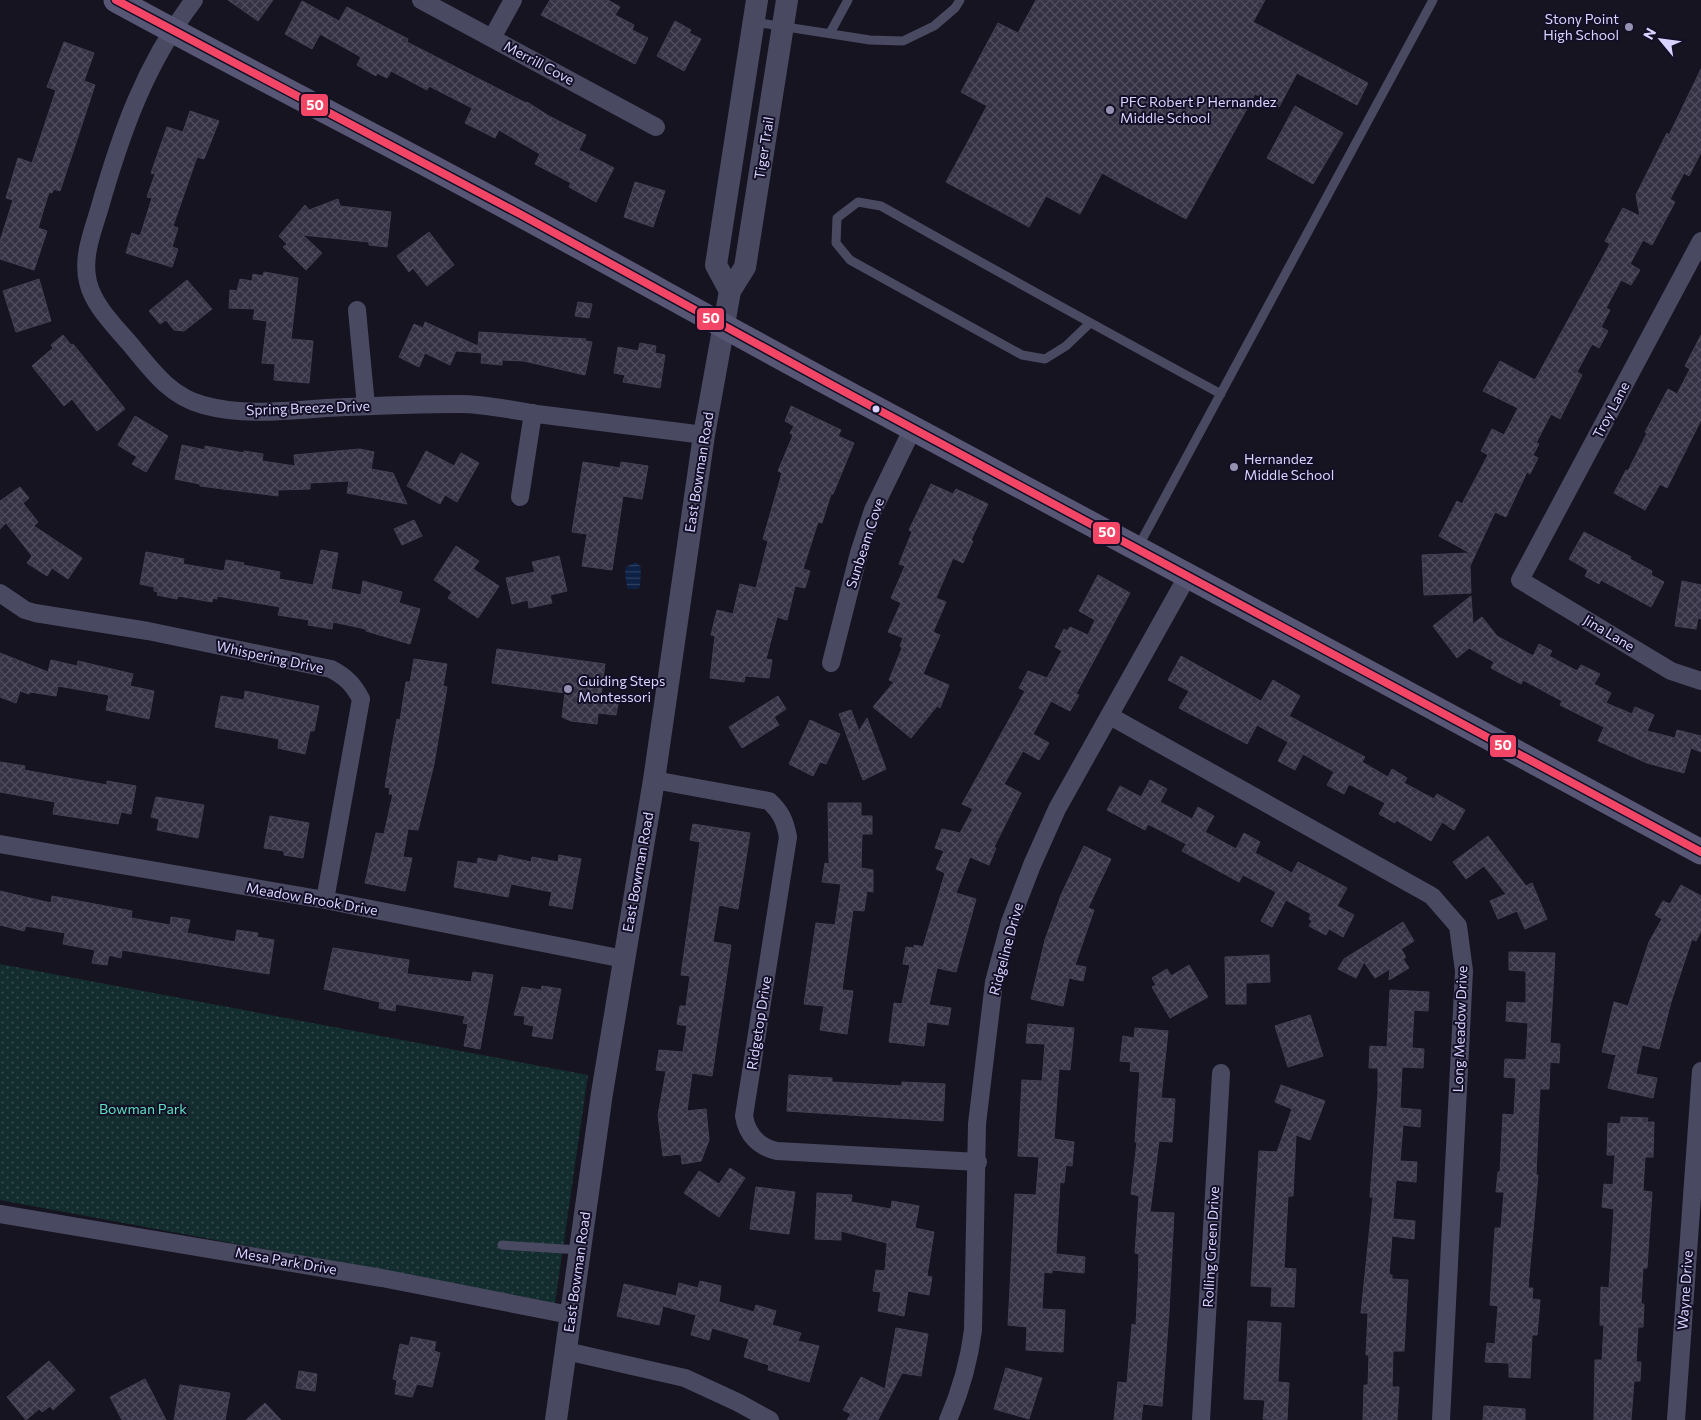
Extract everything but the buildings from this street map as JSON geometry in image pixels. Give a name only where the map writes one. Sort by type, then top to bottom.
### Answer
[{"type":"main road","points":[[116,0],[478,191],[613,267],[1138,547],[1701,852]]},
{"type":"street","name":"Spring Breeze Drive","points":[[194,0],[171,30],[146,75],[113,159],[88,246],[86,272],[92,296],[157,378],[174,391],[194,402],[253,412],[366,406],[461,404],[494,406],[533,413],[704,435]]},
{"type":"street","name":"Merrill Cove","points":[[421,0],[656,127]]},
{"type":"street","points":[[492,38],[513,0]]},
{"type":"street","name":"Tiger Trail","points":[[723,325],[730,292],[745,267],[786,0]]},
{"type":"street","points":[[730,292],[716,265],[755,11]]},
{"type":"street","name":"Troy Lane","points":[[1520,580],[1701,241]]},
{"type":"street","points":[[357,310],[366,406]]},
{"type":"street","name":"East Bowman Road","points":[[556,1420],[624,959],[654,780],[704,435],[720,358],[723,325]]},
{"type":"street","points":[[520,498],[533,413]]},
{"type":"street","name":"Sunbeam Cove","points":[[830,663],[870,519],[913,428]]},
{"type":"street","name":"Ridgeline Drive","points":[[948,1420],[961,1391],[969,1361],[973,1330],[978,1162],[977,1124],[994,982],[1010,922],[1032,865],[1057,809],[1188,575]]},
{"type":"street","name":"Jina Lane","points":[[1520,580],[1671,671],[1701,681]]},
{"type":"street","name":"Whispering Drive","points":[[0,593],[25,610],[35,614],[148,631],[331,669],[344,676],[354,686],[361,699],[325,900]]},
{"type":"street","name":"Long Meadow Drive","points":[[1110,716],[1432,896],[1458,926],[1464,971],[1441,1420]]},
{"type":"street","name":"Ridgetop Drive","points":[[654,780],[769,801],[780,811],[785,824],[788,837],[744,1116],[745,1126],[752,1137],[767,1149],[777,1152],[978,1162]]},
{"type":"street","name":"Meadow Brook Drive","points":[[0,844],[325,900],[624,959]]},
{"type":"street","name":"Wayne Drive","points":[[1676,1420],[1701,1071]]},
{"type":"street","name":"Rolling Green Drive","points":[[1200,1420],[1221,1073]]},
{"type":"street","name":"Mesa Park Drive","points":[[0,1214],[382,1278],[570,1315]]},
{"type":"street","points":[[566,1351],[685,1378],[737,1402],[770,1420]]},
{"type":"lane","points":[[830,33],[848,0]]},
{"type":"lane","points":[[755,11],[783,26],[870,40],[903,41],[934,26],[955,8],[960,0]]},
{"type":"lane","points":[[1138,547],[1433,0]]},
{"type":"lane","points":[[1090,323],[1066,346],[1045,359],[1022,355],[850,260],[836,243],[837,218],[858,202],[881,206],[1221,394]]},
{"type":"lane","points":[[502,1245],[580,1250]]},
{"type":"green space","name":"Bowman Park","points":[[0,964],[588,1075],[555,1303],[0,1200]]},
{"type":"water","points":[[636,562],[641,567],[640,587],[628,589],[625,575],[626,567]]},
{"type":"transit line","name":"50","points":[[116,0],[520,214],[832,385],[1701,852]]},
{"type":"place","name":"Stony Point High School","points":[[1629,27]]},
{"type":"place","name":"PFC Robert P Hernandez Middle School","points":[[1110,110]]},
{"type":"place","name":"Hernandez Middle School","points":[[1234,467]]},
{"type":"place","name":"Guiding Steps Montessori","points":[[568,689]]}]
